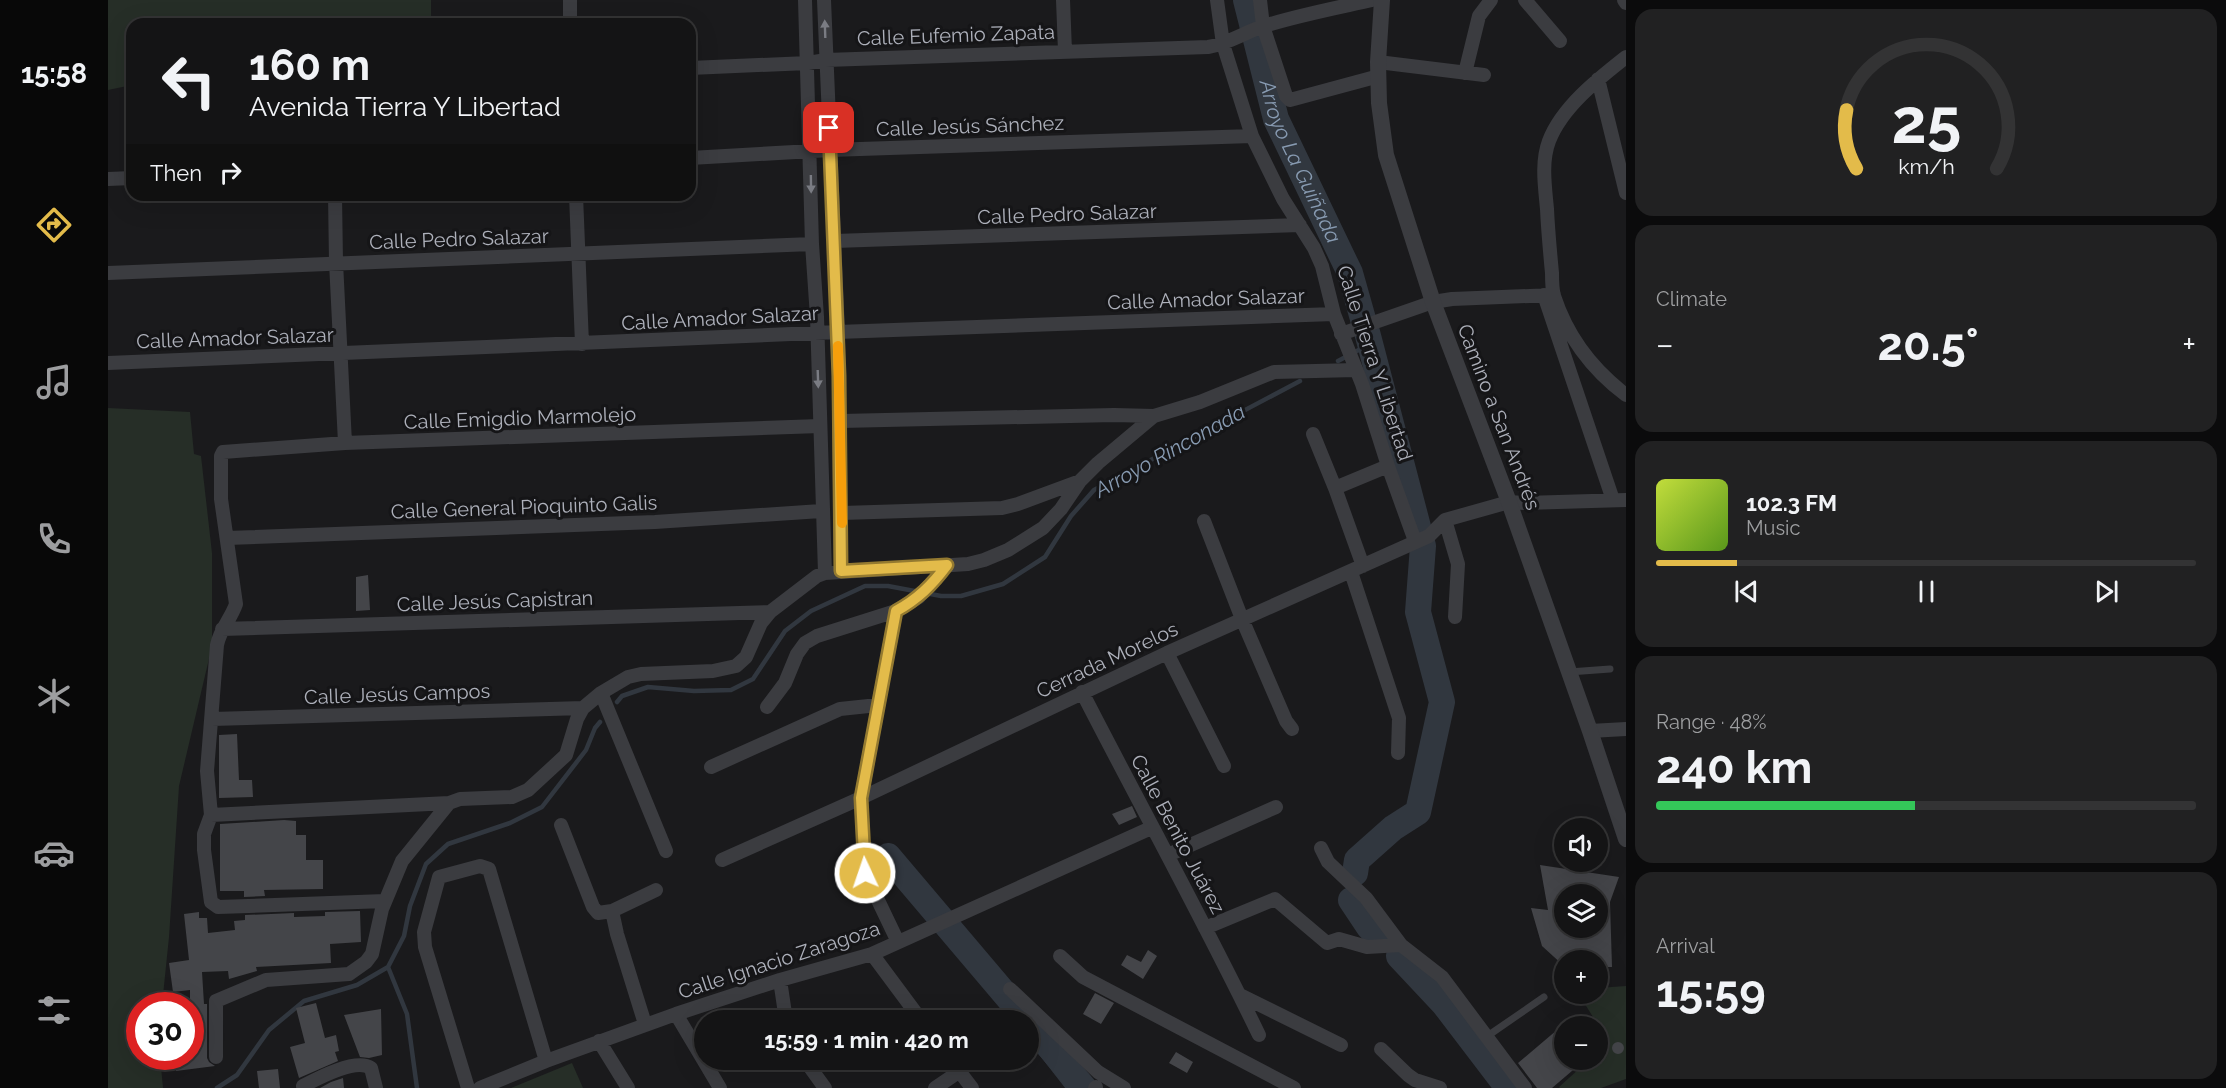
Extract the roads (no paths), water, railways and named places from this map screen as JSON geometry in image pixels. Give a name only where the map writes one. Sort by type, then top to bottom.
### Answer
[{"type":"street","points":[[570,0],[570,18]]},
{"type":"street","points":[[806,0],[812,244],[825,573]]},
{"type":"street","points":[[824,0],[841,421],[841,571]]},
{"type":"street","points":[[1063,0],[1065,51]]},
{"type":"street","name":"Calle Tierra Y Libertad","points":[[1217,0],[1223,44],[1252,136],[1283,199],[1322,266],[1334,314],[1356,370],[1388,466],[1421,539]]},
{"type":"street","points":[[1260,0],[1261,27],[1286,96],[1290,99],[1379,69],[1484,75]]},
{"type":"street","points":[[1223,44],[1261,27],[1302,15],[1372,0]]},
{"type":"street","name":"Camino a San Andrés","points":[[1382,0],[1379,103],[1386,155],[1433,302],[1509,502],[1626,839]]},
{"type":"street","points":[[1465,73],[1479,16],[1491,0]]},
{"type":"street","points":[[1525,0],[1560,41]]},
{"type":"street","name":"Calle Eufemio Zapata","points":[[696,68],[808,63],[826,60],[1208,47],[1223,44]]},
{"type":"street","points":[[1619,500],[1549,295],[1549,242],[1544,157],[1549,140],[1560,121],[1598,79],[1626,57]]},
{"type":"street","points":[[1598,79],[1626,193]]},
{"type":"street","name":"Calle Jesús Sánchez","points":[[696,158],[810,153],[830,150],[1252,136]]},
{"type":"street","points":[[108,179],[126,178]]},
{"type":"street","points":[[335,201],[345,443]]},
{"type":"street","points":[[576,201],[582,344]]},
{"type":"street","name":"Calle Pedro Salazar","points":[[835,241],[1300,225]]},
{"type":"street","name":"Calle Pedro Salazar","points":[[108,273],[812,244]]},
{"type":"street","points":[[1341,334],[1433,302],[1452,299],[1549,295]]},
{"type":"street","points":[[1549,295],[1584,354],[1601,374],[1626,395]]},
{"type":"street","name":"Calle Amador Salazar","points":[[108,363],[838,332],[1334,314]]},
{"type":"street","points":[[841,421],[1154,416],[1200,402],[1274,372],[1356,370]]},
{"type":"street","points":[[211,815],[449,803],[460,799],[512,797],[528,790],[567,755],[571,736],[583,708],[601,693],[635,675],[732,669],[746,657],[761,623],[770,612],[825,573],[968,564],[1008,550],[1034,536],[1061,509],[1080,481],[1098,463],[1154,416]]},
{"type":"street","name":"Calle Emigdio Marmolejo","points":[[227,538],[221,500],[222,453],[224,451],[345,443],[820,426]]},
{"type":"street","points":[[1313,434],[1335,488],[1399,718],[1398,753]]},
{"type":"street","points":[[1335,488],[1388,466]]},
{"type":"street","points":[[842,513],[1002,507],[1018,504],[1080,481]]},
{"type":"street","name":"Cerrada Morelos","points":[[722,860],[861,798],[1082,692],[1421,539],[1445,520],[1509,502],[1619,500]]},
{"type":"street","name":"Calle General Pioquinto Galis","points":[[227,538],[655,522],[821,511]]},
{"type":"street","points":[[1445,520],[1458,564],[1455,617]]},
{"type":"street","points":[[1204,521],[1242,619],[1286,721],[1292,729]]},
{"type":"street","points":[[227,538],[236,604],[222,629],[217,645],[207,771],[211,815],[204,834],[211,902],[214,906],[385,901]]},
{"type":"street","points":[[767,707],[785,683],[797,654],[805,643],[817,636],[896,611],[919,597],[947,565]]},
{"type":"street","points":[[896,611],[861,798],[865,873],[898,942]]},
{"type":"street","name":"Calle Jesús Capistran","points":[[222,629],[770,612]]},
{"type":"street","points":[[1167,653],[1224,766]]},
{"type":"street","name":"Calle Benito Juárez","points":[[1082,692],[1151,828],[1168,855],[1206,928],[1259,1035]]},
{"type":"street","points":[[601,693],[666,851]]},
{"type":"street","points":[[711,767],[840,710],[849,707],[878,705]]},
{"type":"street","name":"Calle Jesús Campos","points":[[212,719],[583,708]]},
{"type":"street","points":[[1590,731],[1626,729]]},
{"type":"street","points":[[216,1057],[216,1001],[266,980],[352,973],[366,962],[372,954],[385,901],[402,861],[449,803]]},
{"type":"street","points":[[1168,855],[1275,807]]},
{"type":"street","points":[[561,825],[593,907],[600,913],[612,911],[656,890]]},
{"type":"street","name":"Calle Ignacio Zaragoza","points":[[480,1088],[546,1060],[645,1024],[780,980],[872,954],[1151,828]]},
{"type":"street","points":[[1321,848],[1328,862],[1366,898],[1401,945],[1442,977],[1525,1088]]},
{"type":"street","points":[[468,1088],[425,947],[424,932],[439,878],[480,866],[486,867],[492,874],[546,1060]]},
{"type":"street","points":[[1206,928],[1275,898],[1327,943],[1339,939],[1367,947],[1401,945]]},
{"type":"street","points":[[612,911],[645,1024]]},
{"type":"street","points":[[872,954],[914,1010]]},
{"type":"street","points":[[1060,956],[1083,977],[1294,1088]]},
{"type":"street","points":[[780,980],[784,1010]]},
{"type":"street","points":[[1010,989],[1098,1072],[1124,1088]]},
{"type":"street","points":[[1240,995],[1341,1045]]},
{"type":"street","points":[[676,1014],[720,1088]]},
{"type":"street","points":[[599,1041],[628,1088]]},
{"type":"street","points":[[1381,1049],[1415,1080],[1440,1088]]},
{"type":"street","points":[[303,1086],[324,1075],[362,1064],[371,1068],[376,1088]]},
{"type":"street","points":[[812,1070],[825,1088]]},
{"type":"street","points":[[935,1088],[960,1071],[972,1088]]},
{"type":"lane","points":[[1569,672],[1610,669]]},
{"type":"lane","points":[[1486,1037],[1544,997]]},
{"type":"waterway","name":"Arroyo La Guiñada","points":[[1246,0],[1276,119],[1350,273],[1363,319]]},
{"type":"waterway","points":[[1355,873],[1357,860],[1393,828],[1418,812],[1442,702],[1418,612],[1423,546],[1367,332]]},
{"type":"waterway","name":"Arroyo Rinconada","points":[[1338,361],[1370,344]]},
{"type":"waterway","name":"Arroyo Rinconada","points":[[617,702],[622,696],[648,687],[694,691],[731,690],[753,679],[785,631],[811,611],[865,586],[888,586],[941,596],[961,596],[1003,584],[1045,557],[1071,516],[1094,490],[1300,381]]},
{"type":"waterway","name":"Arroyo Rinconada","points":[[217,1088],[237,1075],[269,1030],[304,1001],[357,985],[388,967],[404,936],[410,906],[426,864],[448,844],[510,823],[542,807],[586,750],[600,722]]},
{"type":"waterway","points":[[888,856],[1007,1010]]},
{"type":"waterway","points":[[888,856],[1019,1010]]},
{"type":"waterway","points":[[1351,900],[1369,927],[1378,936]]},
{"type":"waterway","points":[[1399,956],[1444,1004],[1508,1088]]},
{"type":"waterway","name":"Arroyo Rinconada","points":[[388,967],[407,1014],[417,1088]]},
{"type":"waterway","points":[[1039,1035],[1084,1088]]},
{"type":"waterway","points":[[1039,1051],[1068,1088]]}]
